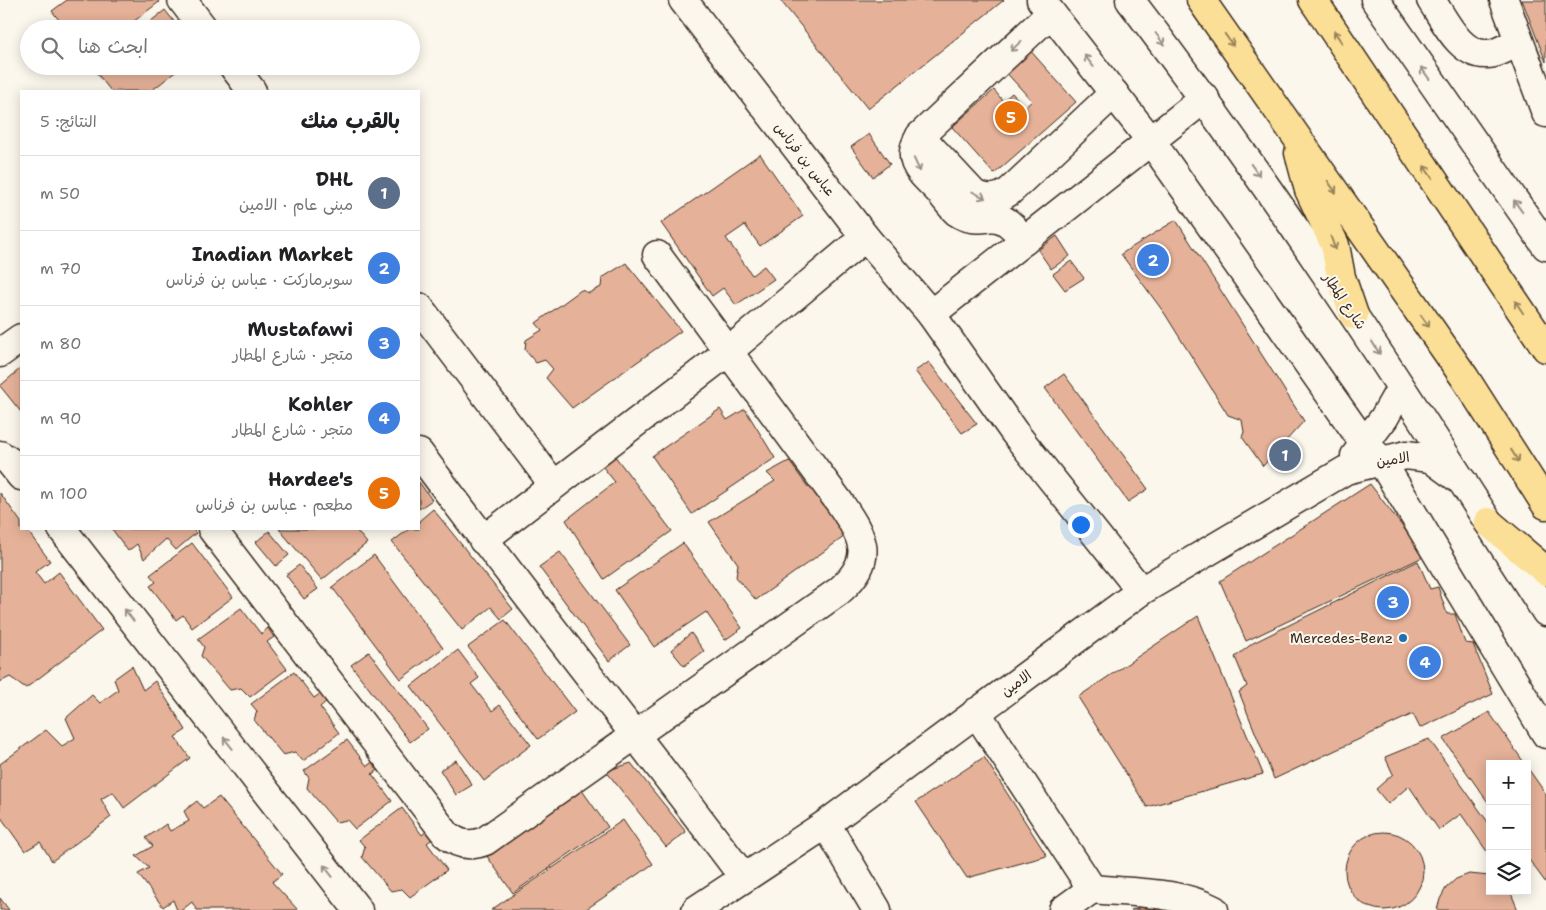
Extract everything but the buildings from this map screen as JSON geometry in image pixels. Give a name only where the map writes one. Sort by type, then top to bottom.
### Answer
[{"type":"highway","points":[[1201,0],[1465,378],[1546,505]]},
{"type":"highway","points":[[1313,0],[1546,348]]},
{"type":"highway","points":[[1293,132],[1309,190],[1335,245],[1341,277],[1354,315]]},
{"type":"highway","points":[[1488,522],[1546,571]]},
{"type":"street","points":[[182,0],[197,20]]},
{"type":"street","name":"عباس بن فرناس","points":[[683,0],[865,237],[932,314],[1014,432],[1141,591]]},
{"type":"street","name":"شارع المطار","points":[[1130,0],[1205,98],[1354,315],[1546,612]]},
{"type":"street","points":[[1374,0],[1546,246]]},
{"type":"street","points":[[1431,0],[1459,41],[1475,53],[1486,55],[1519,41]]},
{"type":"street","points":[[1504,0],[1546,113]]},
{"type":"street","points":[[1018,232],[1002,218],[969,216],[958,212],[918,169],[913,153],[914,145],[920,136],[1046,6],[1151,141],[1372,451],[1546,734]]},
{"type":"street","points":[[240,75],[251,90]]},
{"type":"street","points":[[920,136],[978,197],[993,199],[1002,197],[1026,176],[1114,93]]},
{"type":"street","points":[[932,314],[1018,232],[1151,141],[1205,98]]},
{"type":"street","points":[[1018,232],[1016,199],[1026,176]]},
{"type":"street","points":[[483,540],[553,484],[729,351],[865,237]]},
{"type":"street","points":[[213,530],[446,834],[460,844],[477,844],[485,841],[839,591],[854,578],[864,554],[860,532],[729,351],[657,256]]},
{"type":"street","points":[[420,309],[553,484]]},
{"type":"street","points":[[0,353],[20,339]]},
{"type":"street","name":"الامين","points":[[696,910],[826,824],[1141,591],[1346,470],[1372,451],[1384,418],[1401,388]]},
{"type":"street","name":"الامين","points":[[1372,451],[1430,458],[1462,482]]},
{"type":"street","points":[[420,454],[483,540],[637,735],[744,878]]},
{"type":"street","points":[[0,455],[20,475]]},
{"type":"street","points":[[63,530],[358,910]]},
{"type":"street","points":[[976,712],[1092,890]]},
{"type":"street","points":[[826,824],[877,910]]},
{"type":"street","points":[[1063,910],[1092,890],[1168,896],[1205,905],[1214,910]]},
{"type":"place","name":"Hardee's","points":[[1011,117]]},
{"type":"place","name":"Inadian Market","points":[[1153,260]]},
{"type":"place","name":"DHL","points":[[1285,455]]},
{"type":"place","name":"Mustafawi","points":[[1393,602]]},
{"type":"place","name":"Mercedes-Benz","points":[[1403,638]]},
{"type":"place","name":"Kohler","points":[[1425,662]]}]
